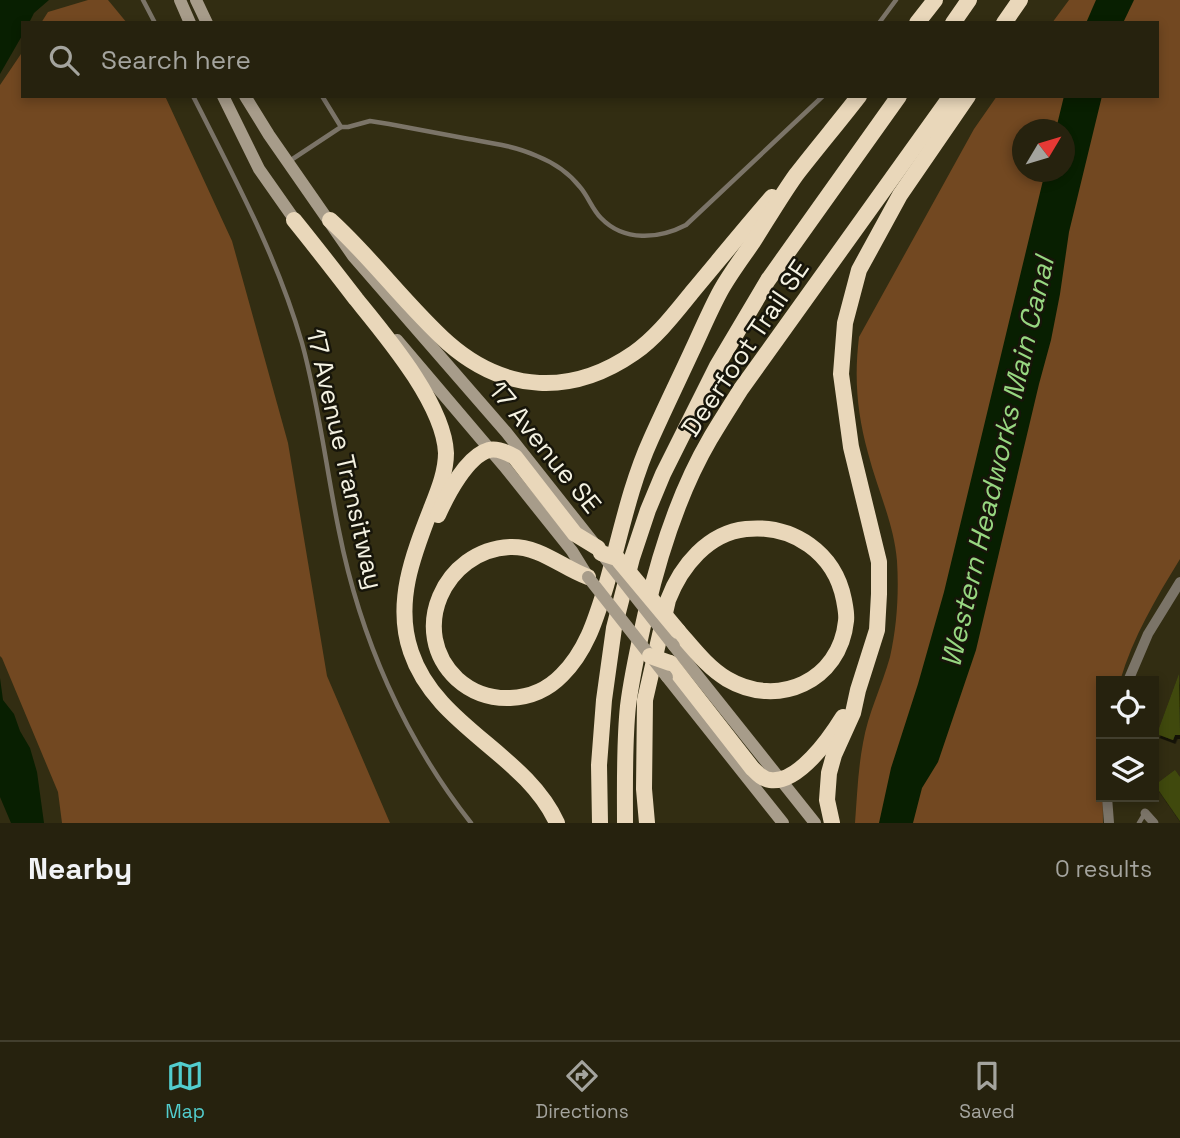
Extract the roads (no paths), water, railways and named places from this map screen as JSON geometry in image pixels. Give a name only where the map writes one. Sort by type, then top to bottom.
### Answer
[{"type":"highway","points":[[919,21],[935,0]]},
{"type":"highway","points":[[954,21],[969,0]]},
{"type":"highway","points":[[1005,21],[1020,0]]},
{"type":"highway","points":[[1014,21],[1027,0]]},
{"type":"highway","points":[[588,577],[572,571],[545,554],[531,550],[506,547],[477,554],[455,573],[443,588],[438,601],[435,615],[437,645],[449,669],[468,687],[481,693],[491,697],[514,699],[528,696],[556,681],[580,653],[594,626],[636,475],[721,290],[795,177],[857,98]]},
{"type":"highway","name":"Deerfoot Trail SE","points":[[600,823],[599,765],[604,700],[614,628],[648,510],[717,366],[768,280],[898,98]]},
{"type":"highway","name":"Deerfoot Trail SE","points":[[625,823],[624,779],[628,709],[636,658],[653,583],[681,499],[709,440],[741,389],[950,98]]},
{"type":"highway","points":[[832,823],[827,800],[829,773],[853,713],[877,631],[879,562],[850,447],[841,374],[845,323],[859,270],[900,195],[967,98]]},
{"type":"highway","points":[[330,220],[450,344],[499,376],[546,384],[566,382],[602,371],[635,352],[660,331],[777,191],[795,177]]},
{"type":"highway","points":[[294,220],[397,350],[439,423],[446,452],[442,481],[414,552],[406,585],[403,617],[412,656],[435,694],[455,716],[522,774],[540,795],[557,823]]},
{"type":"highway","points":[[406,585],[455,482],[477,456],[490,450],[507,453],[515,457],[575,534],[617,558],[676,638],[727,679],[750,689],[779,691],[801,685],[822,673],[839,647],[846,619],[845,606],[839,583],[817,551],[793,535],[770,529],[743,529],[726,534],[696,553],[679,576],[668,600],[645,700],[644,789],[647,823]]},
{"type":"highway","points":[[650,656],[668,670],[752,768],[767,780],[788,778],[797,772],[842,720],[858,690]]},
{"type":"main road","points":[[180,0],[189,21]]},
{"type":"main road","points":[[196,0],[206,21]]},
{"type":"main road","name":"17 Avenue SE","points":[[224,98],[260,169],[294,220],[490,450],[572,551],[588,577],[650,656]]},
{"type":"main road","name":"17 Avenue SE","points":[[246,98],[353,256],[506,432],[600,550]]},
{"type":"main road","points":[[676,638],[780,780],[815,823]]},
{"type":"main road","points":[[668,670],[782,823]]},
{"type":"street","points":[[1130,676],[1148,634],[1180,582]]},
{"type":"street","points":[[1107,802],[1109,823]]},
{"type":"street","points":[[1145,813],[1153,823]]},
{"type":"lane","points":[[143,0],[154,21]]},
{"type":"lane","points":[[880,21],[896,0]]},
{"type":"lane","name":"17 Avenue Transitway","points":[[193,98],[250,208],[286,292],[309,369],[342,545],[375,656],[392,695],[426,758],[471,823]]},
{"type":"lane","points":[[323,98],[341,127]]},
{"type":"lane","points":[[287,162],[341,127],[370,121],[514,147],[554,164],[570,177],[601,218],[611,226],[622,232],[650,236],[670,233],[686,225],[821,98]]},
{"type":"lane","points":[[1139,823],[1145,813]]},
{"type":"water","points":[[0,0],[49,0],[34,13],[30,21],[21,21],[21,37],[0,74]]},
{"type":"water","points":[[1096,0],[1134,0],[1124,21],[1087,21]]},
{"type":"water","name":"Western Headworks Main Canal","points":[[1064,98],[1102,98],[1069,232],[1051,340],[976,650],[938,762],[922,788],[913,823],[879,823],[891,768],[944,592],[1043,182],[1075,182],[1075,119],[1058,119]]},
{"type":"water","points":[[0,678],[3,700],[14,714],[30,748],[37,772],[44,823],[11,823],[0,797]]}]
